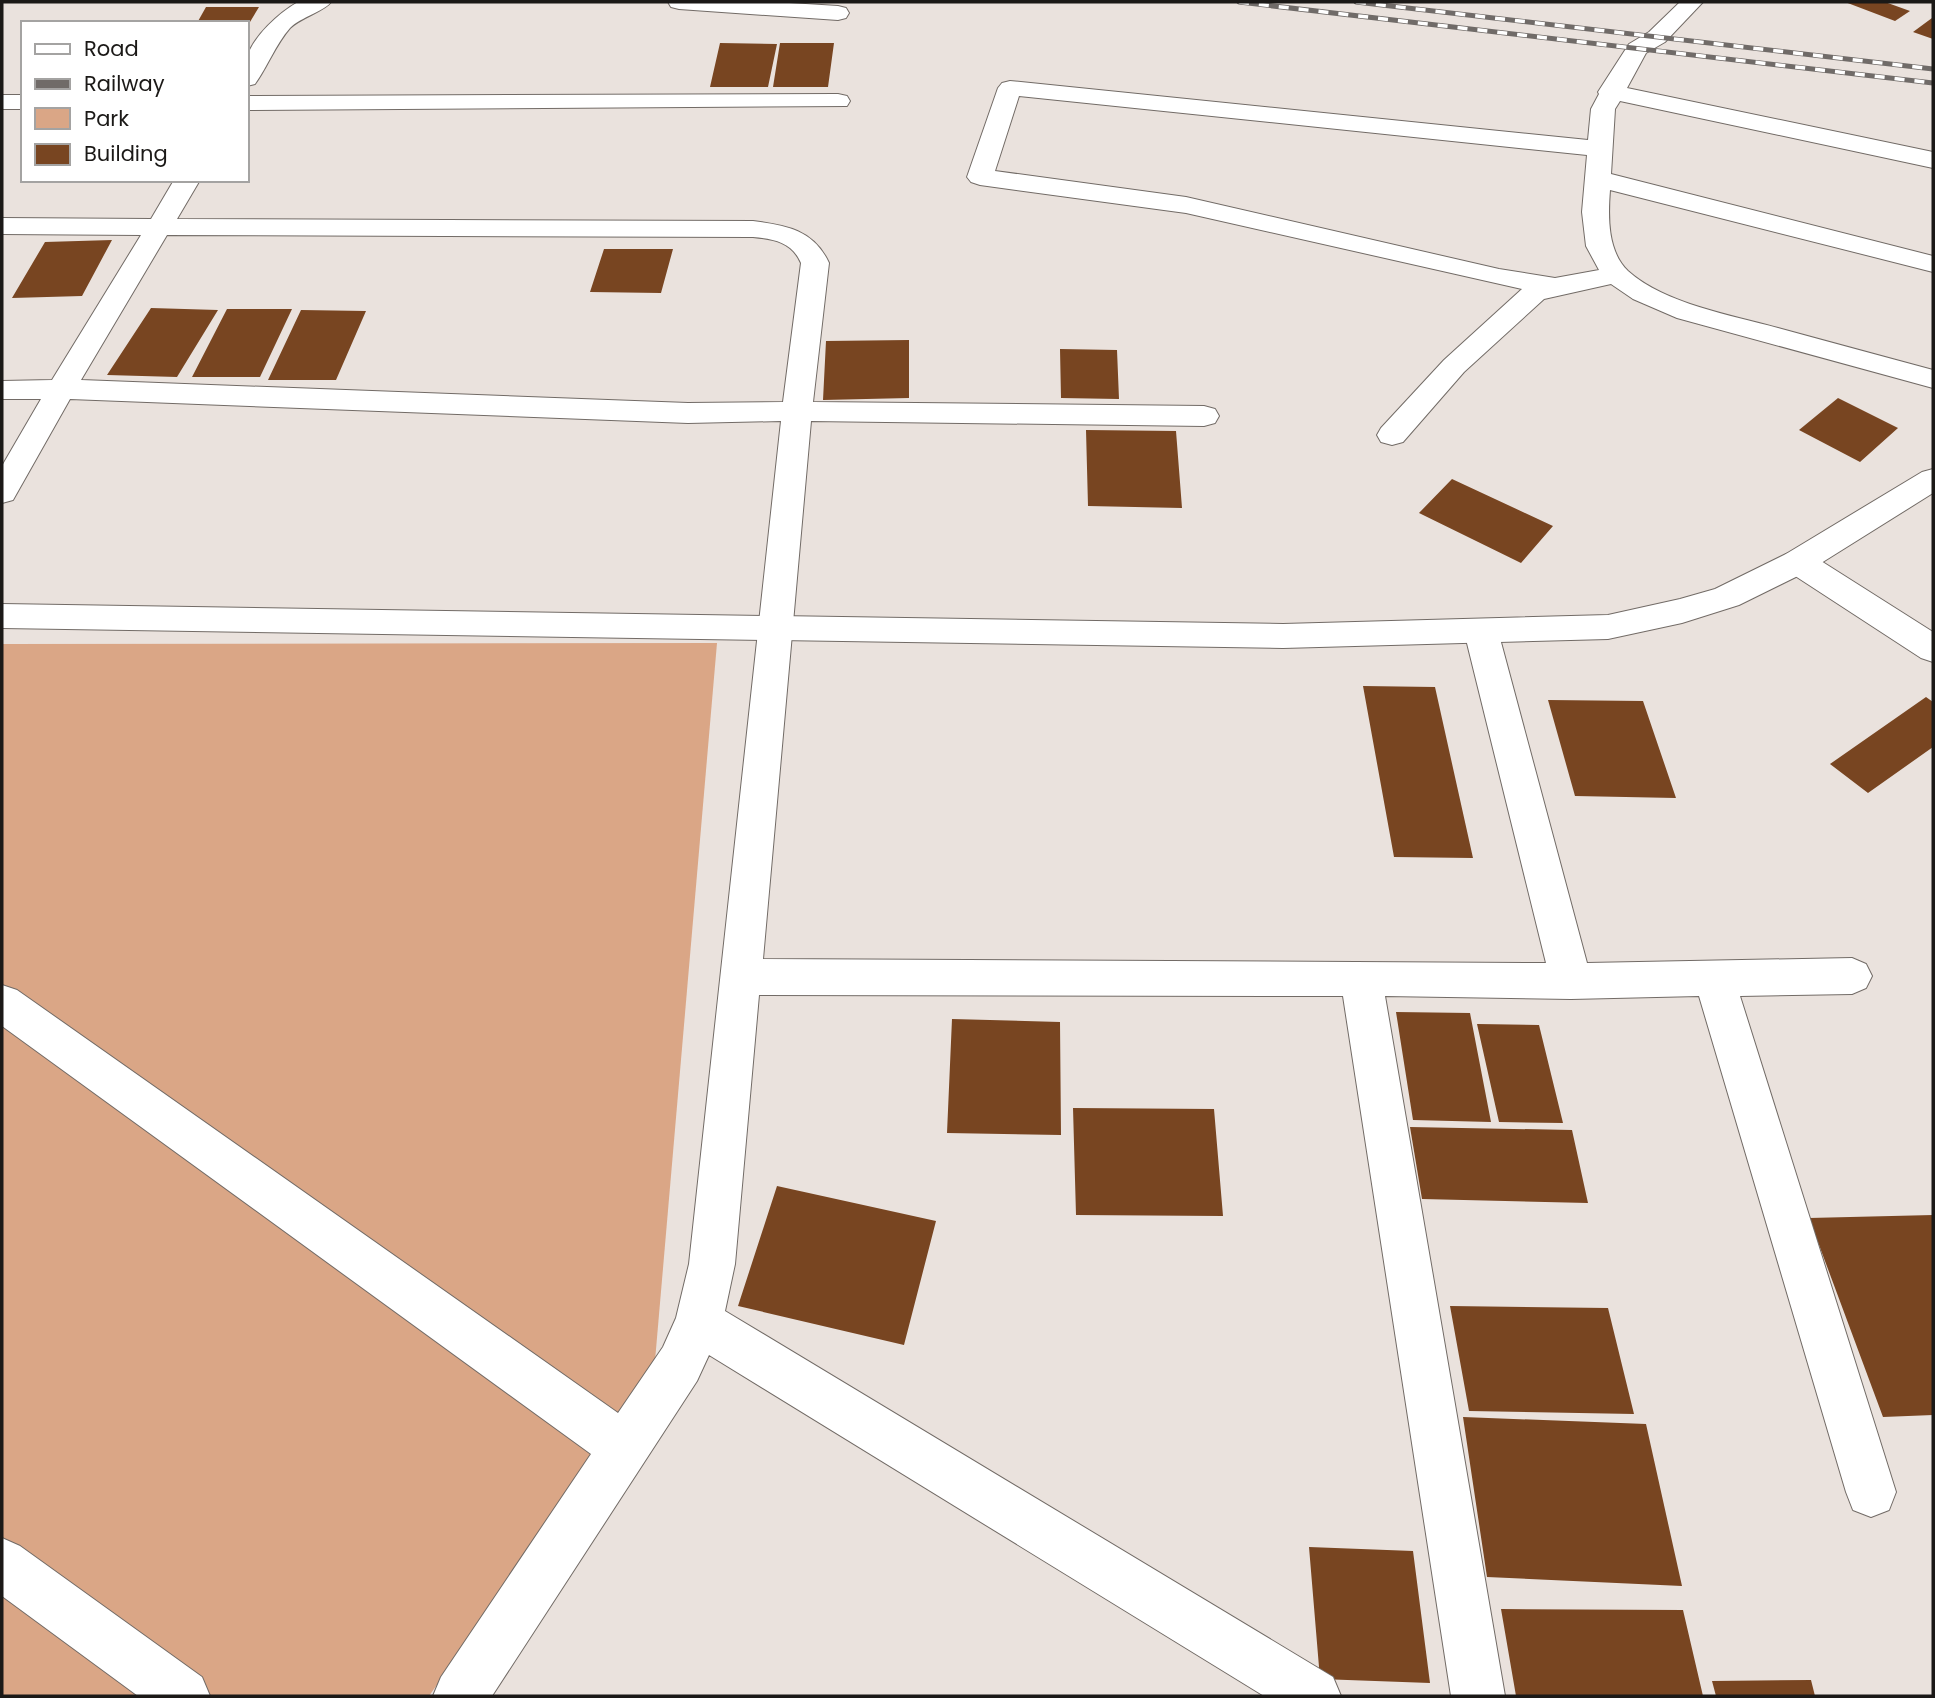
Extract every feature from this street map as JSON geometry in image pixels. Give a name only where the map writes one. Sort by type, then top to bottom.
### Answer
[{"type":"street","points":[[307,2],[318,2]]},
{"type":"street","points":[[248,77],[273,30],[293,12],[318,2]]},
{"type":"street","points":[[679,2],[838,13]]},
{"type":"street","points":[[1692,2],[1657,37],[1637,49],[1610,92],[1603,109],[1595,212],[1599,246],[1616,275],[1643,293],[1687,312],[1933,379]]},
{"type":"street","points":[[1555,286],[1499,277],[1186,205],[980,177],[1010,88],[1600,149]]},
{"type":"street","points":[[1610,92],[1933,160]]},
{"type":"street","points":[[248,103],[838,101]]},
{"type":"street","points":[[2,102],[21,102]]},
{"type":"street","points":[[1598,179],[1933,264]]},
{"type":"street","points":[[2,494],[186,182]]},
{"type":"street","points":[[2,226],[773,231],[795,237],[811,247],[815,263],[797,411],[712,1264],[699,1322],[680,1364],[460,1696]]},
{"type":"street","points":[[1392,435],[1454,366],[1534,293],[1555,286],[1616,275]]},
{"type":"street","points":[[2,390],[688,413],[797,411],[1204,416]]},
{"type":"street","points":[[2,617],[1283,636],[1608,627],[1682,611],[1727,597],[1798,562],[1933,479]]},
{"type":"street","points":[[1798,562],[1933,649]]},
{"type":"street","points":[[1481,631],[1571,981]]},
{"type":"street","points":[[740,977],[1571,981],[1852,976]]},
{"type":"street","points":[[1361,978],[1478,1696]]},
{"type":"street","points":[[1714,979],[1871,1492]]},
{"type":"street","points":[[2,1003],[624,1447]]},
{"type":"street","points":[[699,1322],[1314,1696]]},
{"type":"street","points":[[2,1564],[183,1696]]},
{"type":"green space","points":[[717,643],[653,1384],[429,1696],[2,1696],[2,644]]},
{"type":"building","points":[[1845,2],[1885,2],[1910,11],[1895,21]]},
{"type":"building","points":[[206,7],[259,7],[248,25],[248,21],[198,21]]},
{"type":"building","points":[[1932,18],[1933,39],[1913,32]]},
{"type":"building","points":[[720,43],[777,44],[768,87],[710,87]]},
{"type":"building","points":[[780,43],[834,43],[828,87],[773,87]]},
{"type":"building","points":[[112,240],[82,296],[12,298],[45,242]]},
{"type":"building","points":[[604,249],[673,249],[661,293],[590,292]]},
{"type":"building","points":[[151,308],[218,310],[177,377],[107,375]]},
{"type":"building","points":[[227,309],[292,309],[260,377],[192,377]]},
{"type":"building","points":[[301,310],[366,311],[336,380],[268,380]]},
{"type":"building","points":[[909,340],[909,398],[823,400],[826,341]]},
{"type":"building","points":[[1060,349],[1117,350],[1119,399],[1061,398]]},
{"type":"building","points":[[1838,398],[1898,428],[1860,462],[1799,430]]},
{"type":"building","points":[[1086,430],[1176,431],[1182,508],[1088,506]]},
{"type":"building","points":[[1452,479],[1553,526],[1521,563],[1419,513]]},
{"type":"building","points":[[1363,686],[1435,687],[1473,858],[1394,857]]},
{"type":"building","points":[[1926,697],[1933,702],[1933,747],[1868,793],[1830,764]]},
{"type":"building","points":[[1548,700],[1643,701],[1676,798],[1575,796]]},
{"type":"building","points":[[1396,1012],[1470,1013],[1491,1122],[1413,1120]]},
{"type":"building","points":[[952,1019],[1060,1022],[1061,1135],[947,1133]]},
{"type":"building","points":[[1477,1024],[1539,1025],[1563,1123],[1499,1122]]},
{"type":"building","points":[[1073,1108],[1214,1109],[1223,1216],[1076,1215]]},
{"type":"building","points":[[1410,1127],[1572,1130],[1588,1203],[1422,1199]]},
{"type":"building","points":[[777,1186],[936,1221],[904,1345],[738,1306]]},
{"type":"building","points":[[1933,1215],[1933,1415],[1883,1417],[1809,1218]]},
{"type":"building","points":[[1450,1306],[1608,1308],[1634,1414],[1469,1411]]},
{"type":"building","points":[[1463,1417],[1646,1424],[1682,1586],[1487,1577]]},
{"type":"building","points":[[1309,1547],[1413,1551],[1430,1683],[1320,1679]]},
{"type":"building","points":[[1501,1609],[1683,1610],[1703,1696],[1516,1696]]},
{"type":"building","points":[[1811,1680],[1815,1696],[1716,1696],[1712,1681]]},
{"type":"railway","points":[[1239,2],[1933,83]]},
{"type":"railway","points":[[1356,2],[1933,69]]}]
